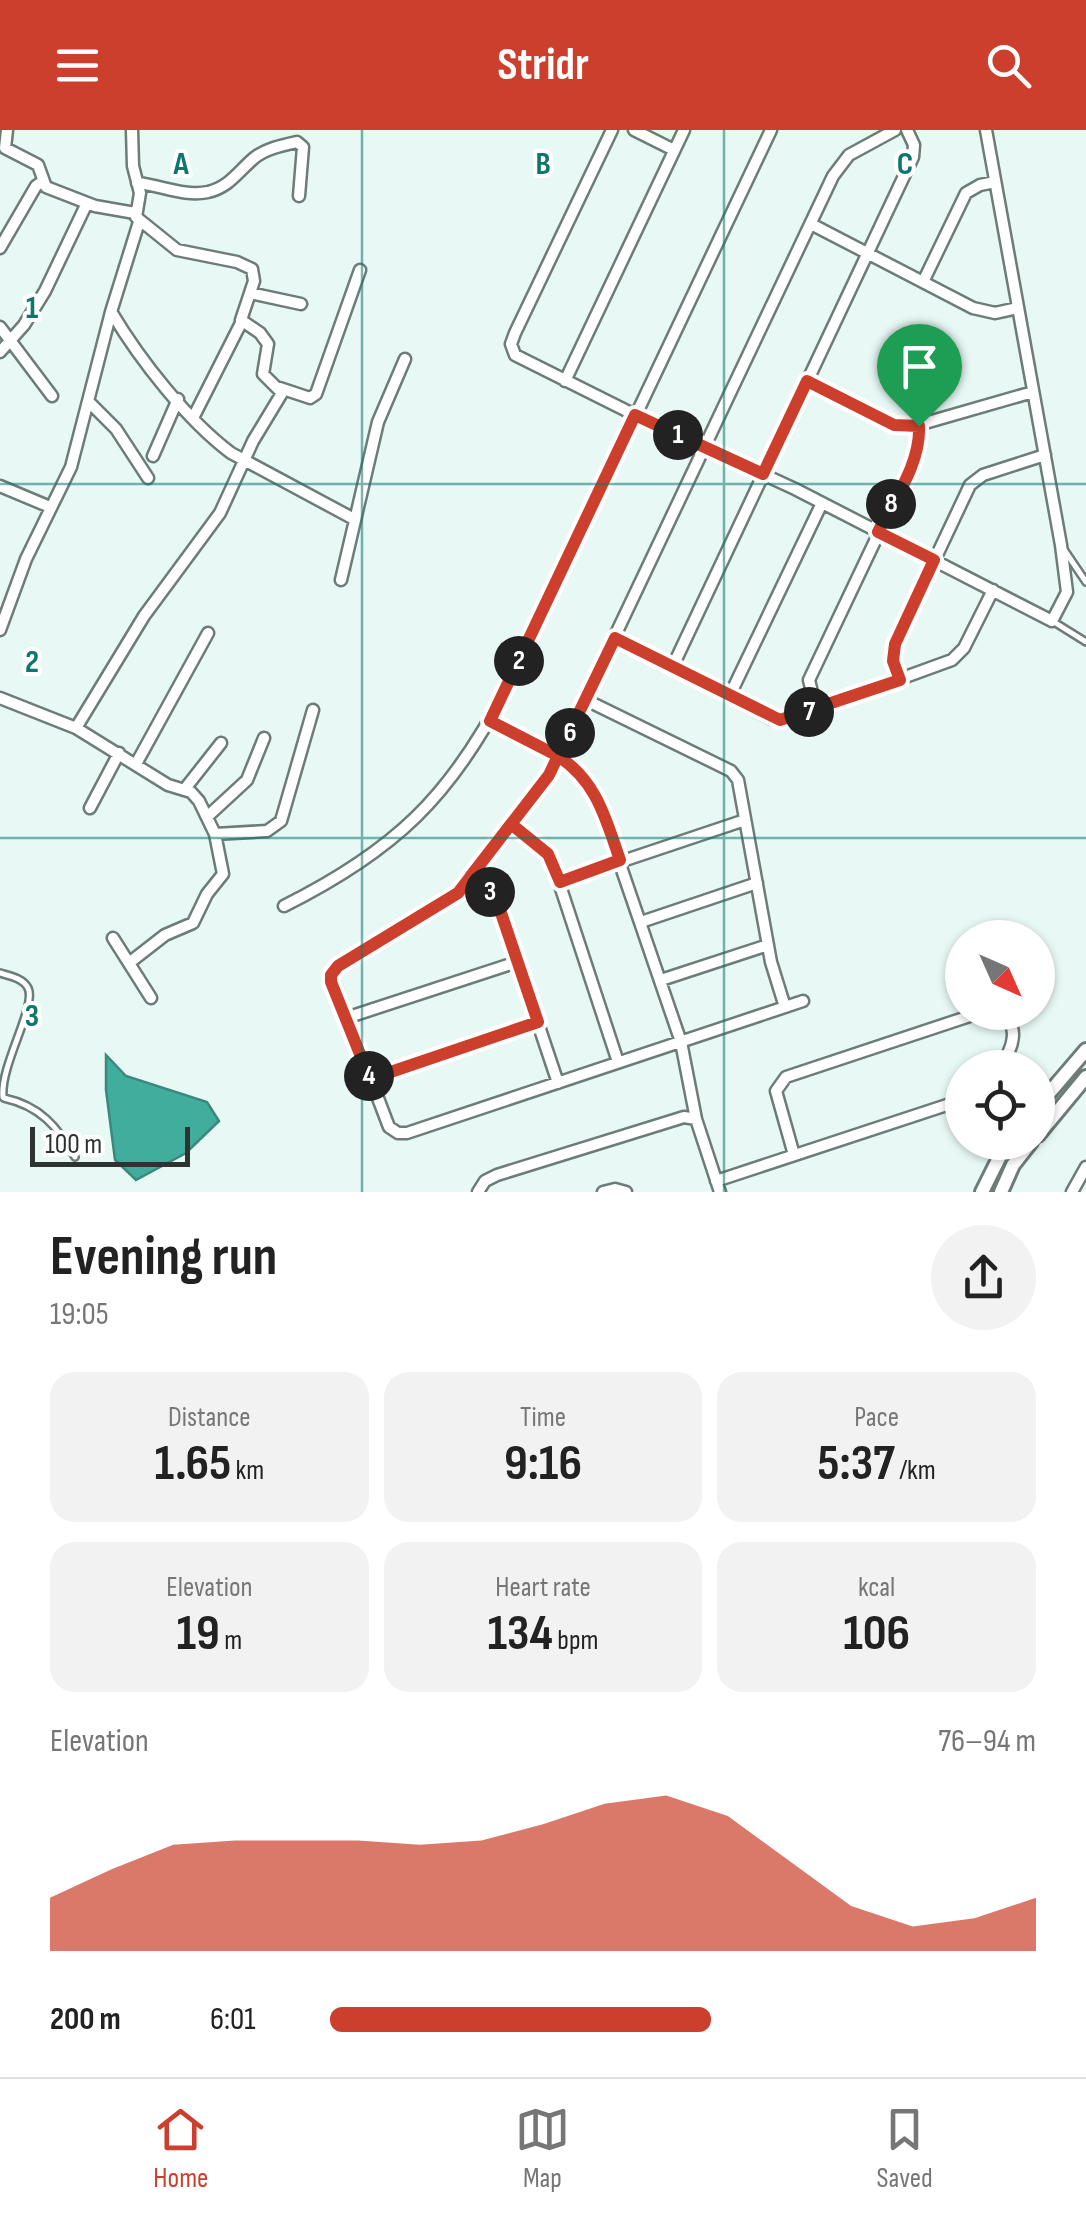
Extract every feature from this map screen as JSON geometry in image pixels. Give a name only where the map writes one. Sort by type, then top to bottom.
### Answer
[{"type":"street","points":[[7,130],[5,148],[38,166],[42,181],[50,189],[137,217],[176,250],[247,265],[255,276],[242,323],[193,418]]},
{"type":"street","points":[[0,630],[26,560],[71,468],[89,402],[137,217],[140,193],[132,130]]},
{"type":"street","points":[[612,130],[512,344],[520,359],[763,474],[1052,620],[1067,592],[1061,546],[986,130]]},
{"type":"street","points":[[634,130],[674,150]]},
{"type":"street","points":[[565,381],[684,130]]},
{"type":"street","points":[[284,906],[334,881],[402,833],[432,804],[490,721],[771,130]]},
{"type":"street","points":[[803,1001],[398,1134],[389,1128],[331,982],[333,970],[458,893],[549,775],[833,176],[848,155],[895,130]]},
{"type":"street","points":[[672,668],[913,157],[914,145],[907,130]]},
{"type":"street","points":[[136,183],[159,185],[178,193],[205,192],[232,181],[256,156],[297,142],[303,147],[299,196]]},
{"type":"street","points":[[0,248],[42,181]]},
{"type":"street","points":[[923,282],[966,193],[995,182]]},
{"type":"street","points":[[0,352],[24,325],[45,291],[87,203]]},
{"type":"street","points":[[810,224],[983,312],[1018,308]]},
{"type":"street","points":[[242,323],[266,340],[269,349],[263,374],[280,388],[310,398],[316,394],[360,270]]},
{"type":"street","points":[[250,293],[301,304]]},
{"type":"street","points":[[111,312],[128,340],[216,442],[354,519]]},
{"type":"street","points":[[0,327],[52,396]]},
{"type":"street","points":[[341,580],[378,422],[405,359]]},
{"type":"street","points":[[807,381],[894,425],[919,426],[1033,392]]},
{"type":"street","points":[[76,728],[144,616],[220,513],[279,399],[280,388]]},
{"type":"street","points":[[152,456],[178,399]]},
{"type":"street","points":[[89,402],[116,429],[148,478]]},
{"type":"street","points":[[816,709],[808,680],[913,461],[920,442],[919,426]]},
{"type":"street","points":[[900,680],[893,661],[895,644],[975,480],[1045,455]]},
{"type":"street","points":[[0,486],[50,507]]},
{"type":"street","points":[[728,696],[822,503]]},
{"type":"street","points":[[615,638],[780,720],[947,663],[959,655],[993,590]]},
{"type":"street","points":[[136,764],[208,633]]},
{"type":"street","points":[[0,698],[76,728],[168,785],[196,795],[208,816],[224,874],[207,894],[193,923],[165,935],[129,963]]},
{"type":"street","points":[[586,700],[731,771],[738,780],[768,946],[785,1007]]},
{"type":"street","points":[[214,834],[268,831],[281,821],[313,710]]},
{"type":"street","points":[[490,721],[558,756],[584,777],[596,794],[681,1042],[696,1119],[718,1187],[794,1155],[945,1106]]},
{"type":"street","points":[[208,816],[247,780],[264,738]]},
{"type":"street","points":[[184,790],[221,743]]},
{"type":"street","points":[[90,808],[119,753]]},
{"type":"street","points":[[560,882],[745,820]]},
{"type":"street","points":[[511,824],[548,854],[618,1062]]},
{"type":"street","points":[[470,877],[492,894],[498,904],[558,1083]]},
{"type":"street","points":[[641,922],[757,883]]},
{"type":"street","points":[[113,938],[151,998]]},
{"type":"street","points":[[661,980],[768,946]]},
{"type":"street","points":[[346,1018],[517,962]]},
{"type":"street","points":[[370,1079],[538,1022]]},
{"type":"street","points":[[794,1155],[777,1099],[781,1081],[945,1025]]},
{"type":"street","points":[[1055,1086],[1086,1050]]},
{"type":"street","points":[[1055,1114],[1086,1077]]},
{"type":"street","points":[[478,1192],[485,1181],[497,1175],[675,1118],[696,1119]]},
{"type":"street","points":[[982,1192],[999,1160]]},
{"type":"street","points":[[1001,1192],[1018,1160]]},
{"type":"street","points":[[1072,1192],[1086,1167]]},
{"type":"street","points":[[603,1192],[626,1192]]},
{"type":"lane","points":[[1061,546],[1086,582]]},
{"type":"lane","points":[[1052,620],[1086,642]]},
{"type":"lane","points":[[0,972],[20,979],[30,990],[30,1005],[9,1054],[1,1098],[38,1109],[76,1157]]},
{"type":"shaded area","points":[[106,1055],[126,1076],[207,1102],[219,1121],[186,1153],[136,1180],[115,1160]]},
{"type":"route","points":[[919,426],[894,425],[807,381],[763,474],[635,415],[490,721],[558,756],[549,775],[470,877],[492,894],[498,904],[538,1022],[370,1079],[331,982],[333,970],[458,893],[470,877],[511,824],[548,854],[560,882],[620,860],[596,794],[584,777],[558,756],[615,638],[780,720],[900,680],[892,654],[934,560],[878,532],[913,461],[920,442],[919,426]]}]
